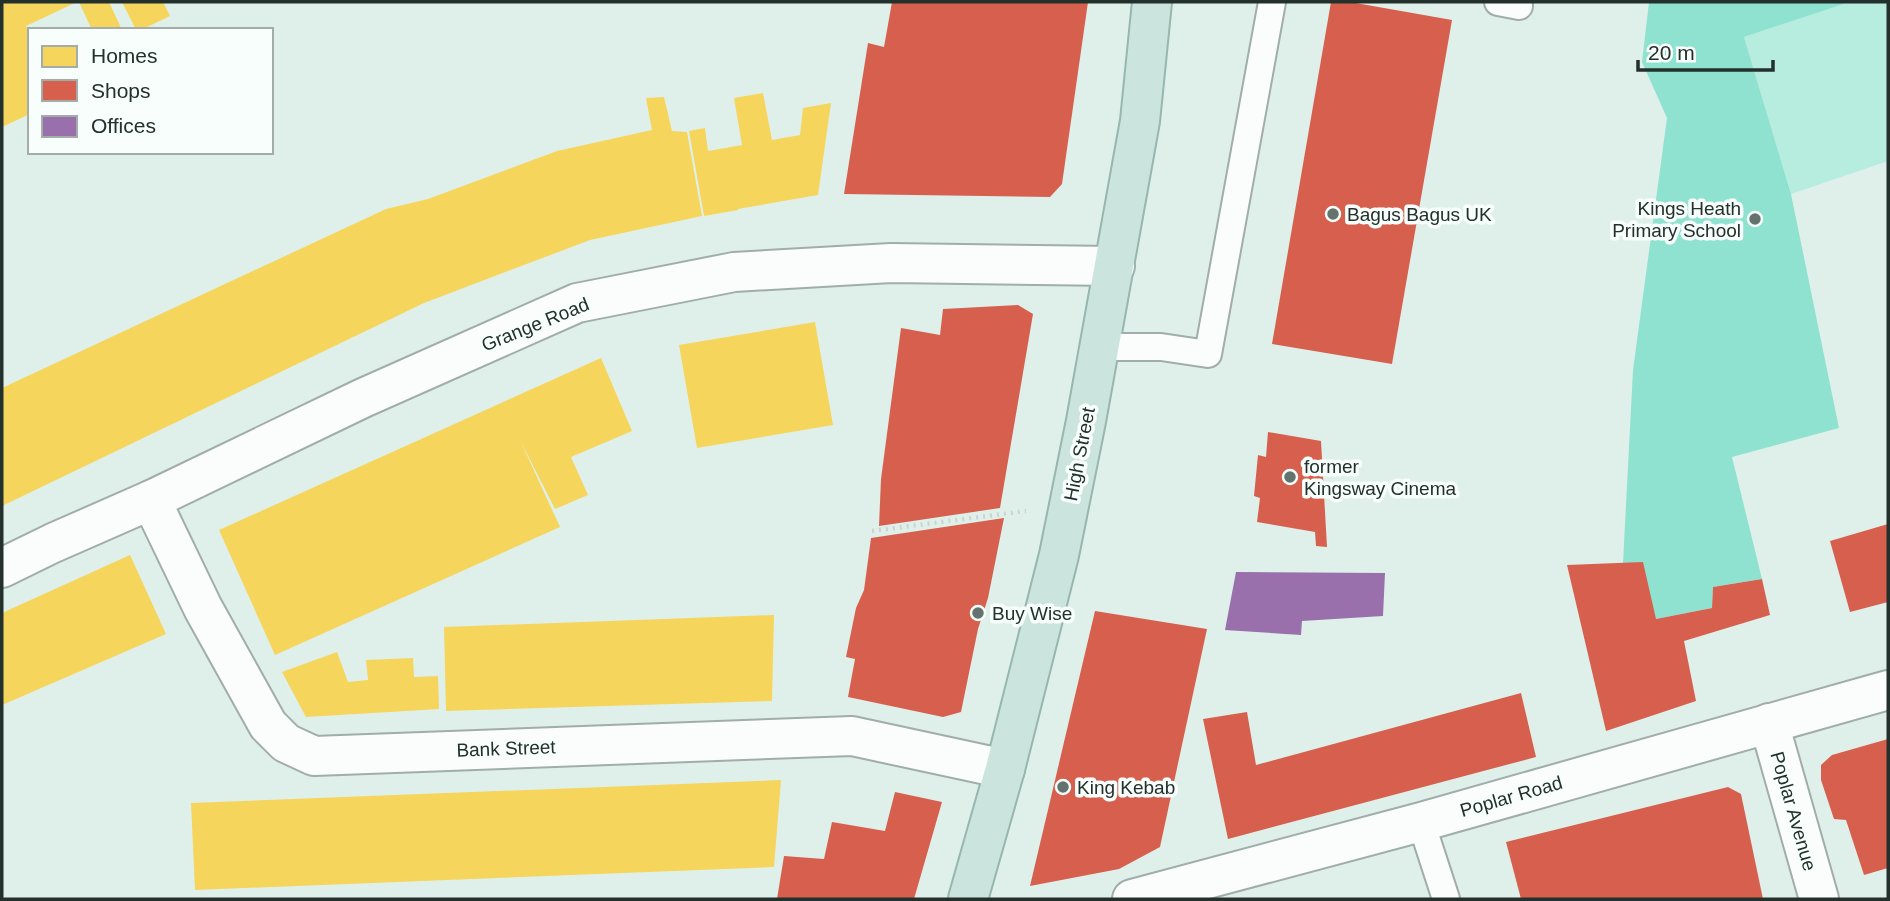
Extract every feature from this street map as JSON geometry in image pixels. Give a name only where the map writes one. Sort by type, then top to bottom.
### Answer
[{"type":"highway","name":"High Street","points":[[968,899],[1059,555],[1100,347],[1140,121],[1152,2]]},
{"type":"street","name":"Grange Road","points":[[2,568],[363,398],[578,303],[734,272],[891,263],[1115,266]]},
{"type":"street","name":"Bank Street","points":[[151,500],[203,608],[268,725],[286,743],[314,755],[852,736],[1004,769]]},
{"type":"street","name":"Poplar Road","points":[[1132,899],[1421,822],[1888,690]]},
{"type":"street","name":"Poplar Avenue","points":[[1769,723],[1819,899]]},
{"type":"lane","points":[[1100,347],[1161,347],[1208,354],[1272,2]]},
{"type":"lane","points":[[1421,822],[1447,899]]},
{"type":"path","points":[[872,531],[1069,505]]},
{"type":"green space","points":[[1649,2],[1850,2],[1744,37],[1791,194],[1839,428],[1732,457],[1762,579],[1713,587],[1712,608],[1656,619],[1623,563],[1633,370],[1667,118],[1642,62]]},
{"type":"green space","points":[[1850,2],[1888,2],[1888,161],[1791,194],[1744,37]]},
{"type":"building: Homes","points":[[2,2],[77,2],[26,26],[28,115],[2,127]]},
{"type":"building: Homes","points":[[79,2],[109,2],[121,28],[91,28]]},
{"type":"building: Homes","points":[[122,2],[163,2],[170,16],[145,28],[135,28]]},
{"type":"building: Homes","points":[[763,93],[772,140],[800,135],[803,108],[831,103],[818,195],[704,216],[689,131],[705,128],[708,151],[742,145],[734,98]]},
{"type":"building: Homes","points":[[664,97],[672,131],[687,132],[702,216],[590,240],[424,303],[2,506],[2,388],[386,209],[428,199],[557,151],[652,130],[646,98]]},
{"type":"building: Homes","points":[[815,322],[833,425],[697,448],[679,345]]},
{"type":"building: Homes","points":[[601,358],[632,431],[571,457],[588,495],[555,509],[520,440],[560,527],[275,655],[219,530]]},
{"type":"building: Homes","points":[[130,555],[166,634],[2,705],[2,613]]},
{"type":"building: Homes","points":[[774,615],[772,701],[446,711],[444,627]]},
{"type":"building: Homes","points":[[337,652],[348,682],[368,680],[366,660],[413,658],[414,677],[438,676],[439,709],[306,717],[282,672]]},
{"type":"building: Homes","points":[[781,780],[774,867],[195,890],[191,803]]},
{"type":"building: Shops","points":[[892,2],[1088,2],[1062,184],[1050,197],[844,194],[868,43],[884,47]]},
{"type":"building: Shops","points":[[1331,2],[1350,2],[1452,20],[1392,364],[1272,344]]},
{"type":"building: Shops","points":[[1018,305],[1033,314],[1000,508],[879,526],[881,479],[901,328],[940,335],[943,309]]},
{"type":"building: Shops","name":"former Kingsway Cinema","points":[[1268,432],[1321,441],[1327,547],[1316,546],[1315,532],[1257,522],[1260,498],[1254,496],[1258,455],[1266,457]]},
{"type":"building: Shops","points":[[1004,518],[961,712],[943,717],[848,697],[855,659],[846,657],[856,608],[864,590],[871,538]]},
{"type":"building: Shops","points":[[1888,524],[1888,602],[1850,612],[1830,541]]},
{"type":"building: Shops","points":[[1643,562],[1656,619],[1712,608],[1713,587],[1762,579],[1770,615],[1684,641],[1696,701],[1606,731],[1567,565]]},
{"type":"building: Shops","points":[[1095,611],[1207,629],[1160,847],[1119,869],[1030,886]]},
{"type":"building: Shops","points":[[1521,693],[1536,757],[1228,839],[1203,719],[1247,712],[1256,765]]},
{"type":"building: Shops","points":[[1888,739],[1888,868],[1864,875],[1846,820],[1834,819],[1821,780],[1821,765],[1832,755]]},
{"type":"building: Shops","points":[[1728,787],[1741,794],[1763,899],[1521,899],[1506,842]]},
{"type":"building: Shops","points":[[895,792],[942,802],[914,899],[777,899],[784,856],[824,859],[832,822],[885,831]]},
{"type":"building: Offices","points":[[1236,572],[1385,573],[1383,616],[1302,621],[1301,635],[1225,630]]},
{"type":"place","name":"Bagus Bagus UK","points":[[1333,214]]},
{"type":"place","name":"Kings Heath Primary School","points":[[1755,219]]},
{"type":"place","name":"former Kingsway Cinema","points":[[1290,477]]},
{"type":"place","name":"Buy Wise","points":[[978,613]]},
{"type":"place","name":"King Kebab","points":[[1063,787]]}]
